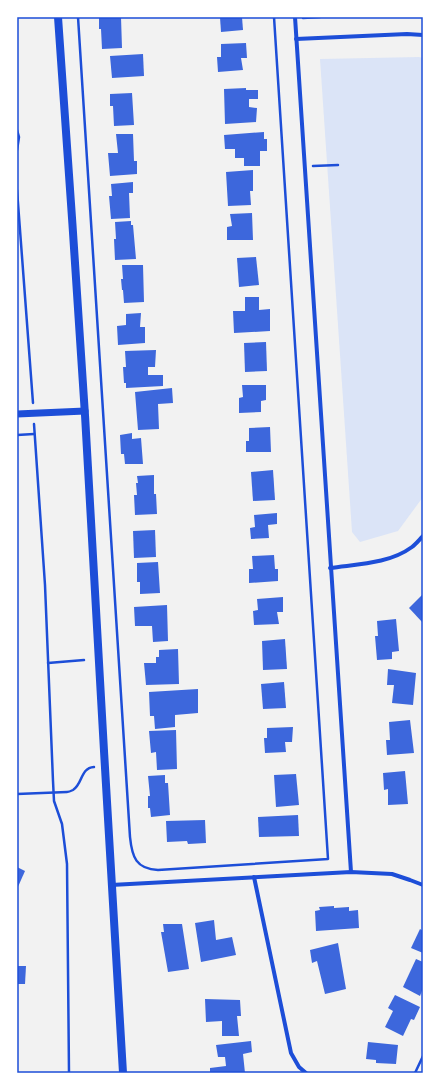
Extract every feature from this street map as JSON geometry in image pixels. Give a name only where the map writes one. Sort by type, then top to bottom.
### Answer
[{"type":"main road","points":[[58,17],[85,411],[111,885],[123,1073]]},
{"type":"street","points":[[295,18],[351,872]]},
{"type":"street","points":[[296,40],[407,34],[423,35]]},
{"type":"street","points":[[17,414],[85,411]]},
{"type":"street","points":[[330,568],[372,562],[396,556],[412,547],[423,536]]},
{"type":"street","points":[[111,885],[351,872],[392,874],[423,886]]},
{"type":"street","points":[[254,877],[291,1053],[299,1067],[306,1073]]},
{"type":"path","points":[[78,17],[130,837],[133,855],[137,862],[149,870],[158,870],[328,859],[274,17]]},
{"type":"path","points":[[295,18],[320,17]]},
{"type":"path","points":[[17,130],[19,137],[17,150]]},
{"type":"path","points":[[304,167],[338,166]]},
{"type":"path","points":[[17,190],[45,586],[54,800],[62,824],[66,864],[69,1073]]},
{"type":"path","points":[[17,435],[35,434]]},
{"type":"path","points":[[48,663],[84,660]]},
{"type":"path","points":[[17,794],[54,793],[74,790],[86,770],[90,767],[105,766]]},
{"type":"path","points":[[415,1073],[423,1056]]},
{"type":"shaded area","points":[[423,58],[423,497],[398,531],[360,542],[352,532],[320,59]]},
{"type":"building","points":[[100,17],[121,17],[122,48],[102,49],[101,29],[99,29]]},
{"type":"building","points":[[220,17],[242,17],[243,30],[221,32]]},
{"type":"building","points":[[246,43],[247,58],[241,58],[243,70],[218,72],[217,57],[221,57],[221,44]]},
{"type":"building","points":[[143,54],[144,76],[112,78],[110,56]]},
{"type":"building","points":[[246,88],[246,90],[258,90],[258,99],[249,99],[249,107],[257,108],[256,122],[225,124],[224,89]]},
{"type":"building","points":[[132,93],[134,125],[114,126],[113,106],[110,106],[110,94]]},
{"type":"building","points":[[264,132],[264,139],[267,139],[267,151],[260,151],[260,166],[244,166],[244,158],[235,158],[235,149],[225,149],[224,135]]},
{"type":"building","points":[[116,134],[133,134],[134,161],[137,161],[137,174],[110,176],[108,153],[118,153]]},
{"type":"building","points":[[253,170],[253,191],[250,191],[251,205],[228,206],[226,172]]},
{"type":"building","points":[[133,182],[133,193],[129,193],[130,218],[111,219],[109,196],[112,196],[111,184]]},
{"type":"building","points":[[252,213],[253,240],[227,240],[227,227],[232,226],[230,214]]},
{"type":"building","points":[[131,221],[131,225],[133,225],[136,259],[115,260],[115,222]]},
{"type":"building","points":[[256,257],[259,285],[239,287],[237,258]]},
{"type":"building","points":[[122,265],[143,265],[144,302],[124,303],[121,279],[123,279]]},
{"type":"building","points":[[245,297],[259,297],[259,310],[270,309],[270,331],[234,333],[233,311],[245,311]]},
{"type":"building","points":[[141,313],[140,327],[145,327],[145,343],[118,345],[117,326],[126,325],[126,314]]},
{"type":"building","points":[[266,342],[267,371],[245,372],[244,343]]},
{"type":"building","points":[[156,350],[155,367],[148,367],[148,375],[163,375],[163,386],[126,388],[126,383],[124,383],[123,367],[126,367],[125,351]]},
{"type":"building","points":[[242,385],[266,385],[266,400],[261,401],[261,412],[239,413],[239,398],[243,397]]},
{"type":"building","points":[[172,388],[173,403],[158,404],[159,429],[138,430],[135,392]]},
{"type":"building","points":[[270,427],[271,452],[246,452],[246,441],[249,441],[249,428]]},
{"type":"building","points":[[132,433],[132,439],[141,438],[143,464],[125,464],[124,454],[121,454],[120,435]]},
{"type":"building","points":[[273,470],[275,500],[253,501],[251,472]]},
{"type":"building","points":[[154,475],[154,494],[156,494],[157,514],[135,515],[134,495],[137,495],[137,476]]},
{"type":"building","points":[[277,513],[277,524],[268,525],[269,538],[251,539],[250,528],[255,527],[254,515]]},
{"type":"building","points":[[155,530],[156,557],[134,558],[133,531]]},
{"type":"building","points":[[274,555],[275,569],[278,569],[278,581],[249,583],[249,569],[253,569],[252,556]]},
{"type":"building","points":[[158,562],[160,593],[140,594],[140,582],[137,582],[137,563]]},
{"type":"building","points":[[423,594],[423,623],[409,608]]},
{"type":"building","points":[[283,597],[283,612],[277,612],[279,624],[254,625],[253,611],[258,610],[257,599]]},
{"type":"building","points":[[167,605],[168,641],[153,642],[152,626],[135,626],[134,607]]},
{"type":"building","points":[[396,619],[399,651],[392,652],[392,659],[377,660],[375,636],[378,636],[377,621]]},
{"type":"building","points":[[285,639],[287,669],[263,670],[262,641]]},
{"type":"building","points":[[178,649],[179,684],[146,685],[144,663],[156,663],[156,657],[159,657],[159,650]]},
{"type":"building","points":[[388,669],[416,673],[413,705],[392,703],[394,685],[387,685]]},
{"type":"building","points":[[284,682],[286,708],[263,709],[261,684]]},
{"type":"building","points":[[198,689],[198,713],[175,715],[175,727],[155,729],[154,716],[150,716],[149,692]]},
{"type":"building","points":[[410,720],[414,753],[387,755],[386,740],[390,740],[389,722]]},
{"type":"building","points":[[293,727],[292,742],[285,742],[286,752],[265,753],[264,738],[267,738],[267,728]]},
{"type":"building","points":[[176,730],[177,769],[157,770],[156,752],[151,753],[149,731]]},
{"type":"building","points":[[405,771],[408,804],[388,805],[388,789],[384,790],[383,773]]},
{"type":"building","points":[[296,774],[299,805],[276,807],[274,775]]},
{"type":"building","points":[[165,775],[165,783],[168,783],[170,815],[151,817],[150,808],[148,808],[148,796],[150,796],[148,776]]},
{"type":"building","points":[[298,815],[299,836],[259,837],[258,817]]},
{"type":"building","points":[[205,820],[206,843],[188,844],[187,841],[167,842],[166,821]]},
{"type":"building","points":[[17,867],[25,871],[17,889]]},
{"type":"building","points":[[334,906],[334,908],[349,907],[349,911],[358,910],[359,928],[316,931],[315,911],[320,910],[319,907]]},
{"type":"building","points":[[214,920],[216,940],[232,937],[236,955],[201,962],[195,923]]},
{"type":"building","points":[[163,924],[182,924],[189,969],[168,972],[161,932],[164,932]]},
{"type":"building","points":[[420,929],[423,931],[423,953],[411,948]]},
{"type":"building","points":[[338,943],[346,989],[325,994],[317,961],[312,963],[310,950]]},
{"type":"building","points":[[416,959],[423,962],[423,988],[420,996],[403,987]]},
{"type":"building","points":[[17,966],[26,966],[25,984],[17,984]]},
{"type":"building","points":[[395,995],[420,1007],[414,1020],[411,1019],[403,1036],[385,1027],[393,1011],[388,1008]]},
{"type":"building","points":[[205,999],[240,1000],[241,1016],[237,1016],[239,1036],[222,1036],[222,1021],[206,1022]]},
{"type":"building","points":[[251,1041],[252,1052],[243,1054],[245,1073],[210,1073],[210,1068],[226,1066],[225,1057],[218,1057],[216,1045]]},
{"type":"building","points":[[368,1042],[398,1045],[396,1064],[376,1063],[376,1060],[366,1059]]}]
